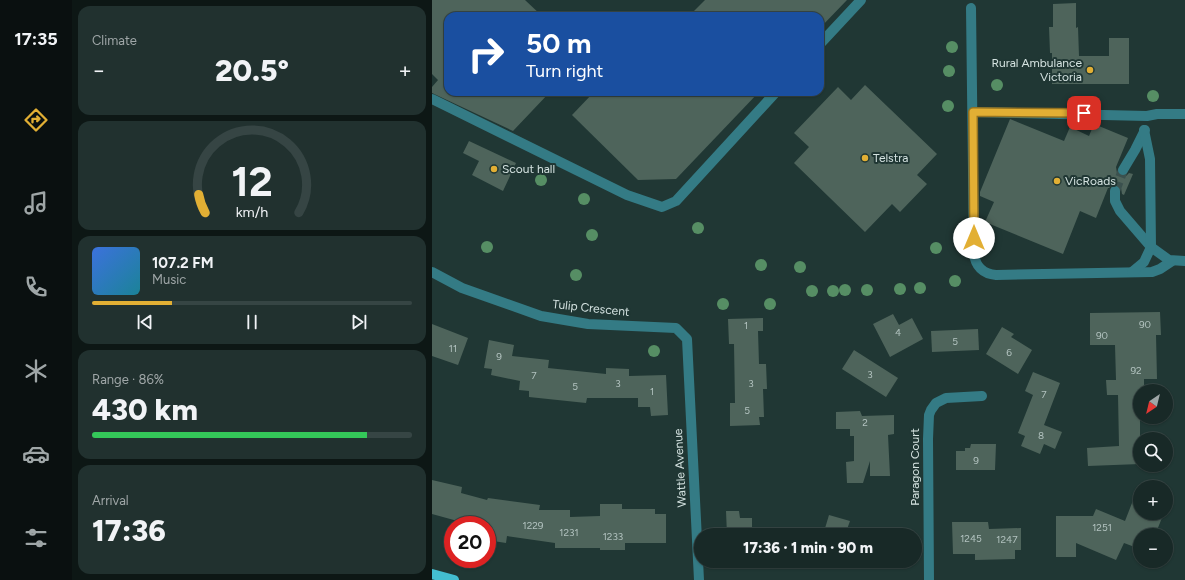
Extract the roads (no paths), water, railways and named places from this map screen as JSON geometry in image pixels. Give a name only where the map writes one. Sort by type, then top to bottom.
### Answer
[{"type":"main road","points":[[432,574],[454,580]]},
{"type":"street","points":[[824,40],[861,0]]},
{"type":"street","points":[[971,8],[974,253],[976,262],[980,269],[987,274],[996,275],[1156,271],[1172,260]]},
{"type":"street","points":[[432,99],[627,195],[662,207],[676,201],[772,96]]},
{"type":"street","points":[[973,112],[1146,116],[1157,114],[1185,114]]},
{"type":"street","points":[[1123,170],[1135,150],[1144,130],[1146,116]]},
{"type":"street","points":[[1132,272],[1144,262],[1151,246],[1150,159],[1144,130]]},
{"type":"street","points":[[1115,191],[1115,201],[1120,211],[1151,246],[1160,255],[1172,260],[1185,261]]},
{"type":"street","name":"Tulip Crescent","points":[[432,272],[462,288],[541,316],[588,324],[676,328],[687,340],[687,355]]},
{"type":"street","name":"Wattle Avenue","points":[[687,355],[699,580]]},
{"type":"street","name":"Paragon Court","points":[[929,580],[929,415],[934,406],[946,398],[982,396]]},
{"type":"tunnel","points":[[1115,191],[1123,170]]},
{"type":"place","name":"Rural Ambulance Victoria","points":[[1090,70]]},
{"type":"place","name":"Telstra","points":[[865,158]]},
{"type":"place","name":"Scout hall","points":[[494,169]]},
{"type":"place","name":"VicRoads","points":[[1057,181]]}]
